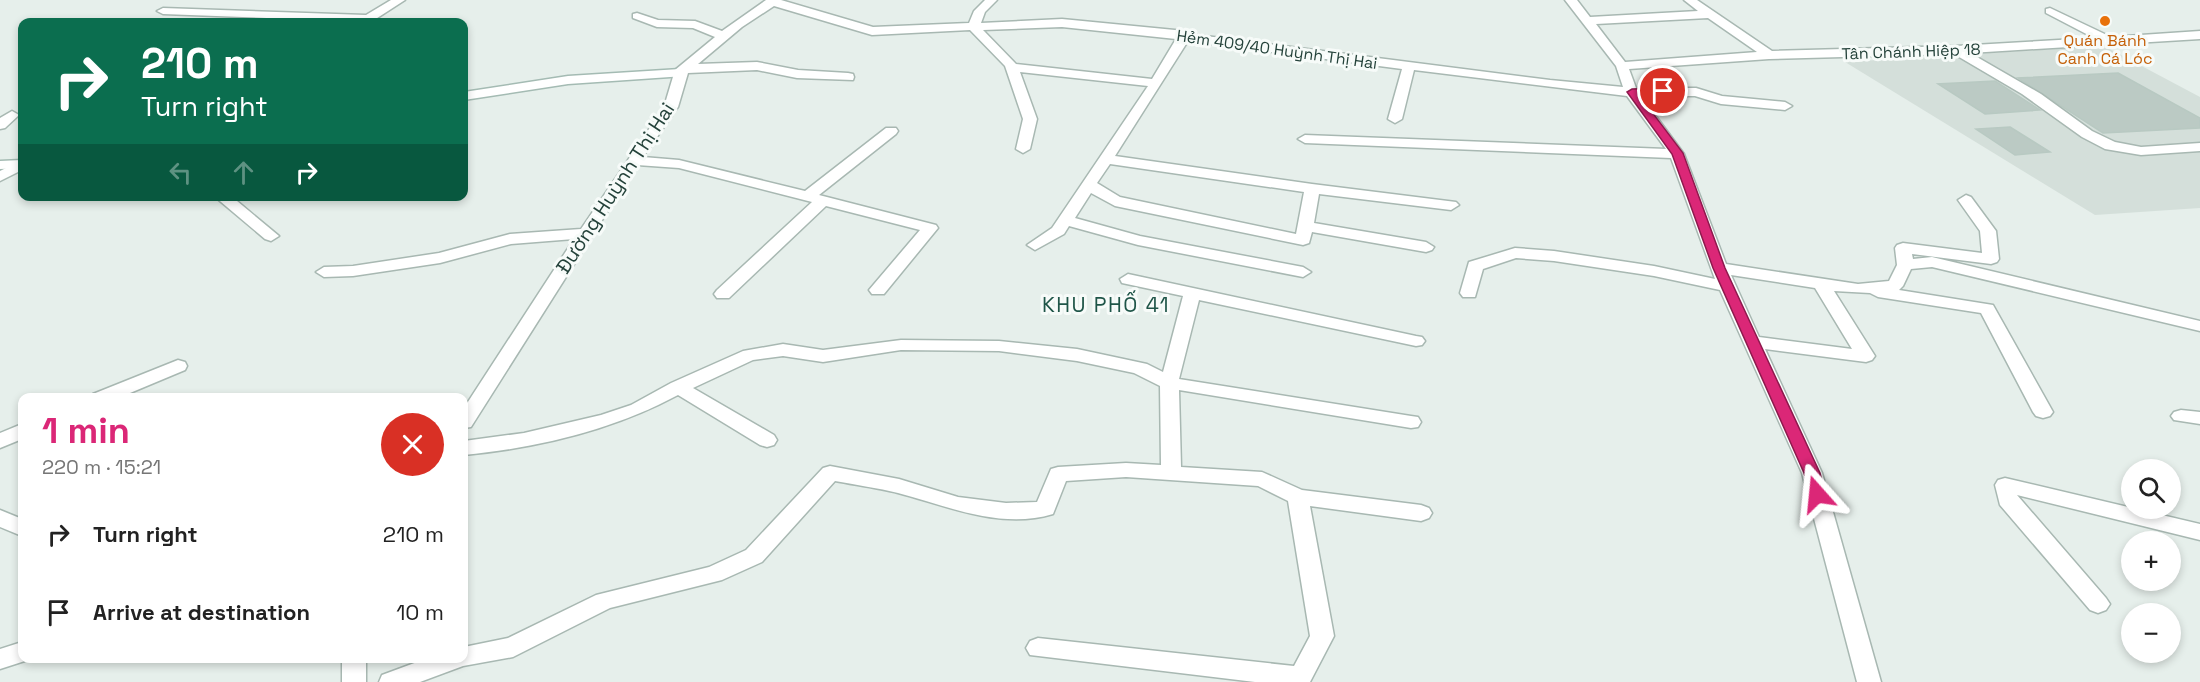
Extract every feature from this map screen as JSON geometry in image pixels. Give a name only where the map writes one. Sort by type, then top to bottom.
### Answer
[{"type":"street","points":[[233,14],[258,0]]},
{"type":"street","points":[[371,18],[399,0]]},
{"type":"street","points":[[990,0],[980,11],[973,27],[1011,67],[1030,119],[1023,149]]},
{"type":"street","points":[[1571,0],[1622,66],[1632,92],[1677,153],[1723,277],[1812,473],[1869,682]]},
{"type":"street","points":[[1690,0],[1769,55]]},
{"type":"street","points":[[683,71],[723,36],[773,1]]},
{"type":"street","name":"Hẻm 409/40 Huỳnh Thị Hai","points":[[773,1],[872,31],[1062,23],[1185,35],[1409,67],[1632,92],[1696,93],[1721,100],[1785,106]]},
{"type":"street","points":[[163,11],[309,18]]},
{"type":"street","points":[[2050,11],[2107,40]]},
{"type":"street","points":[[1587,21],[1710,14]]},
{"type":"street","points":[[637,16],[657,23],[695,25],[723,36]]},
{"type":"street","points":[[1035,246],[1058,231],[1185,35]]},
{"type":"street","name":"Tân Chánh Hiệp 18","points":[[1622,66],[1769,55],[1956,50],[2200,35]]},
{"type":"street","points":[[1956,50],[2038,98],[2076,127],[2102,143],[2145,152],[2200,147]]},
{"type":"street","points":[[1011,67],[1156,83]]},
{"type":"street","points":[[1395,119],[1409,67]]},
{"type":"street","points":[[683,71],[775,68],[796,74],[848,77]]},
{"type":"street","name":"Đường Huỳnh Thị Hai","points":[[468,95],[568,80],[683,71],[670,107],[633,160],[468,416]]},
{"type":"street","points":[[0,125],[12,115]]},
{"type":"street","points":[[723,294],[814,199],[891,131]]},
{"type":"street","points":[[1305,139],[1677,153]]},
{"type":"street","points":[[1106,159],[1312,189],[1451,205]]},
{"type":"street","points":[[633,160],[679,164],[930,228],[878,290]]},
{"type":"street","points":[[0,165],[18,164]]},
{"type":"street","points":[[0,177],[18,166]]},
{"type":"street","points":[[1089,185],[1115,201],[1303,240],[1312,189]]},
{"type":"street","points":[[1858,289],[1895,286],[1905,265],[1903,248],[1991,259],[1988,231],[1966,200]]},
{"type":"street","points":[[227,201],[271,236]]},
{"type":"street","points":[[1065,220],[1138,240],[1303,272]]},
{"type":"street","points":[[1305,226],[1426,247]]},
{"type":"street","points":[[324,272],[353,271],[440,258],[510,239],[587,233]]},
{"type":"street","points":[[1469,293],[1475,266],[1515,253],[1632,268],[1821,284],[1987,309],[2043,412]]},
{"type":"street","points":[[1905,265],[1932,262],[2200,326]]},
{"type":"street","points":[[1128,279],[1192,295],[1416,341]]},
{"type":"street","points":[[1752,342],[1866,356],[1821,284]]},
{"type":"street","points":[[1171,473],[1169,383],[1192,295]]},
{"type":"street","points":[[468,447],[524,440],[606,420],[638,409],[678,387],[749,355],[783,350],[823,356],[901,345],[999,346],[1077,355],[1140,368],[1169,383],[1411,422]]},
{"type":"street","points":[[112,393],[178,366]]},
{"type":"street","points":[[678,387],[767,440]]},
{"type":"street","points":[[0,441],[18,433]]},
{"type":"street","points":[[468,656],[513,647],[604,601],[714,574],[754,556],[830,473],[899,486],[957,504],[1006,511],[1045,509],[1058,474],[1126,470],[1262,479],[1298,497],[1421,513]]},
{"type":"street","points":[[2098,604],[2007,500],[2005,485],[2200,532]]},
{"type":"street","points":[[1038,648],[1299,680],[1322,636],[1298,497]]},
{"type":"street","points":[[0,518],[18,526]]},
{"type":"street","points":[[0,659],[18,653]]},
{"type":"street","points":[[354,663],[354,682]]},
{"type":"street","points":[[391,682],[441,663]]},
{"type":"shaded area","points":[[2104,46],[2200,97],[2200,208],[2095,215],[1845,62]]},
{"type":"building","points":[[2118,73],[2200,118],[2200,128],[2103,133],[2018,78]]},
{"type":"building","points":[[1995,81],[2040,110],[1985,114],[1938,84]]},
{"type":"building","points":[[2010,127],[2050,152],[2015,155],[1976,129]]},
{"type":"place","name":"Quán Bánh Canh Cá Lóc","points":[[2105,21]]},
{"type":"district","name":"KHU PHỐ 41","points":[[1106,305]]},
{"type":"route","points":[[1663,91],[1632,92],[1677,153],[1719,268],[1812,473],[1817,494]]}]
